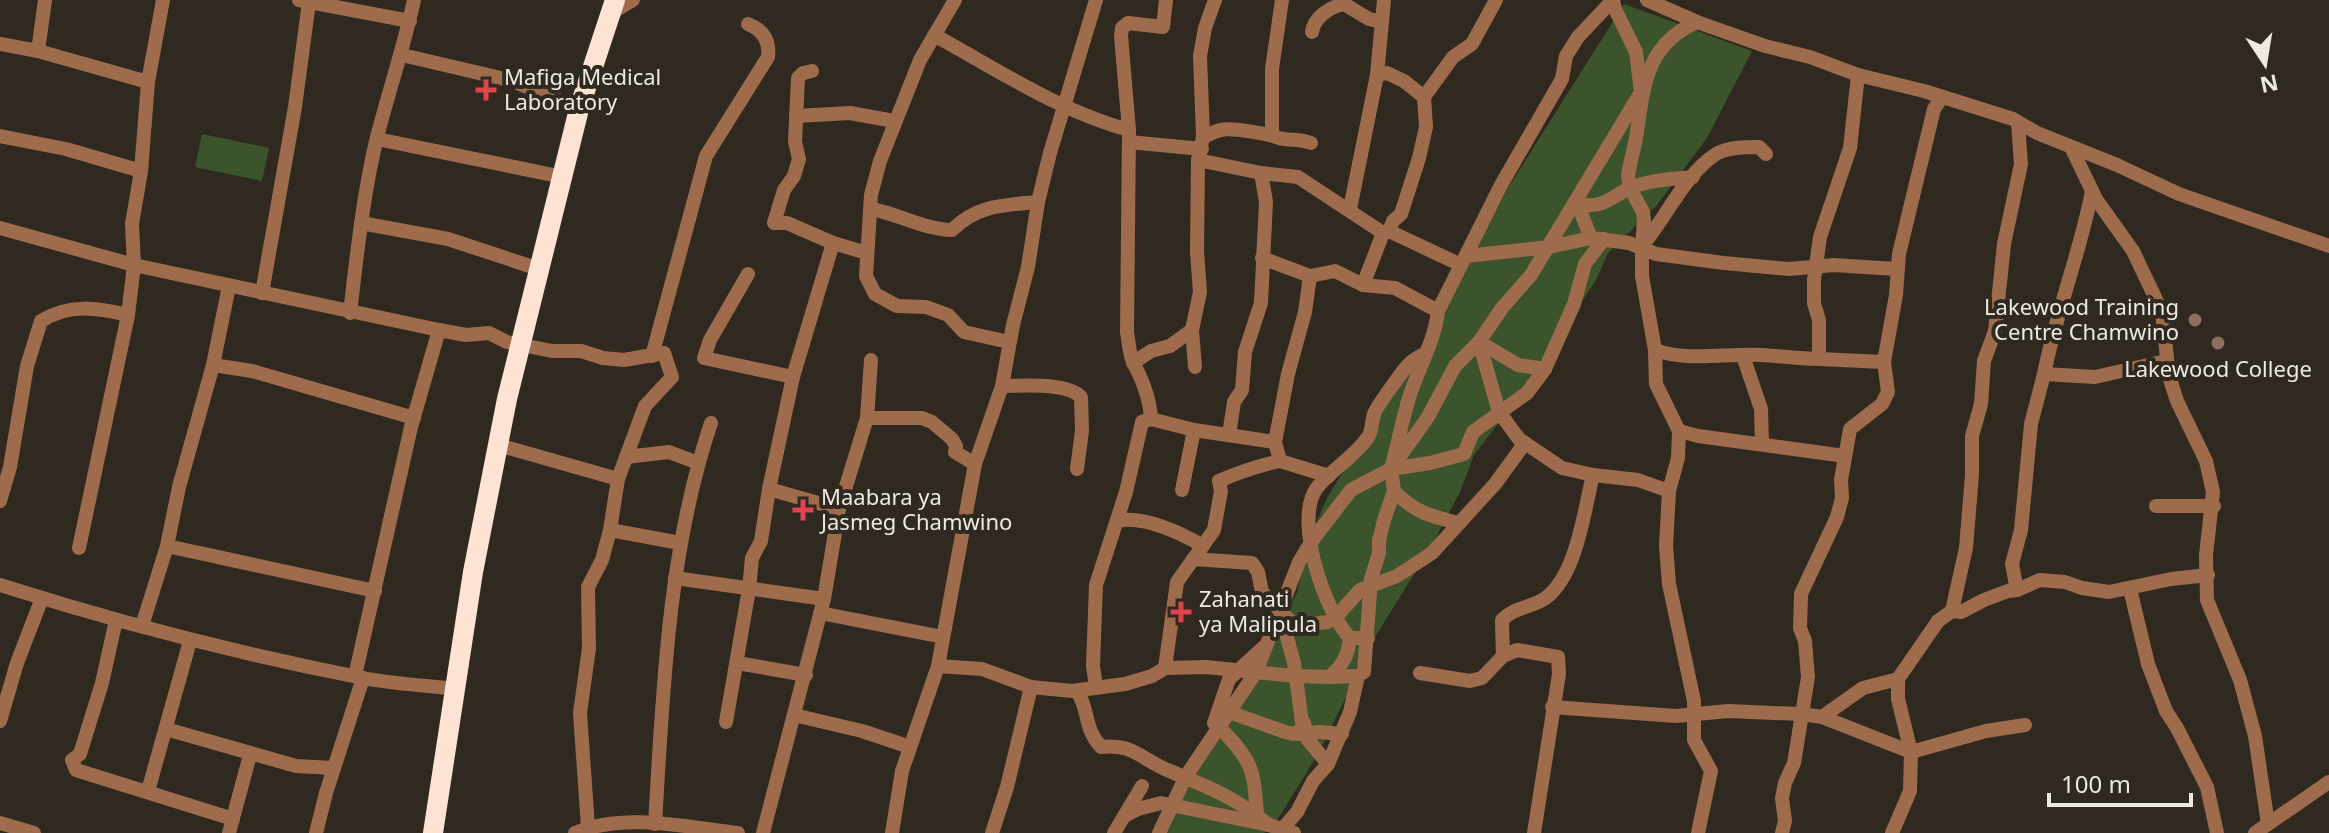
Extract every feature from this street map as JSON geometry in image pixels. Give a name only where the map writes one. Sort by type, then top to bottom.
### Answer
[{"type":"highway","points":[[433,833],[473,572],[498,445],[579,109],[613,6]]},
{"type":"street","points":[[38,51],[45,0]]},
{"type":"street","points":[[79,548],[128,315],[134,265],[132,224],[141,171],[148,82],[163,0]]},
{"type":"street","points":[[350,313],[361,223],[377,139],[402,55],[414,0]]},
{"type":"street","points":[[613,6],[633,0]]},
{"type":"street","points":[[955,0],[920,60],[894,121],[871,195],[866,276],[875,294],[897,306],[926,307],[948,315],[964,332],[1009,342]]},
{"type":"street","points":[[892,833],[902,771],[938,666],[975,464],[1002,386],[1009,342],[1028,267],[1038,202],[1096,0]]},
{"type":"street","points":[[1151,419],[1150,401],[1140,371],[1133,363],[1127,332],[1129,136],[1122,28],[1128,23],[1163,27],[1166,0]]},
{"type":"street","points":[[1195,367],[1192,330],[1200,292],[1197,252],[1201,44],[1215,0]]},
{"type":"street","points":[[1272,133],[1272,69],[1282,0]]},
{"type":"street","points":[[1350,209],[1377,75],[1384,0]]},
{"type":"street","points":[[1363,285],[1386,232],[1401,214],[1426,127],[1424,97],[1453,57],[1472,44],[1496,0]]},
{"type":"street","points":[[1613,0],[1636,52],[1641,92],[1629,164],[1630,188],[1643,212],[1642,276],[1655,350],[1656,384],[1679,431],[1678,458],[1669,491],[1666,546],[1669,584],[1694,701],[1694,740],[1711,771],[1698,833]]},
{"type":"street","points":[[1126,815],[1153,804],[1274,828],[1297,812],[1313,781],[1328,764],[1342,734],[1358,676],[1366,666],[1371,585],[1384,520],[1394,491],[1391,469],[1408,433],[1424,353],[1435,332],[1438,311],[1501,185],[1562,79],[1566,56],[1578,37],[1613,0]]},
{"type":"street","points":[[1647,0],[1697,22],[1858,75],[2013,119],[2203,204],[2329,246]]},
{"type":"street","points":[[262,293],[295,107],[304,1],[410,21]]},
{"type":"street","points":[[1312,32],[1321,15],[1344,4],[1366,18],[1382,22]]},
{"type":"street","points":[[1408,433],[1442,394],[1455,366],[1479,342],[1549,247],[1641,92],[1662,46],[1672,35],[1697,22]]},
{"type":"street","points":[[652,356],[706,156],[768,57],[767,41],[761,31],[748,24]]},
{"type":"street","points":[[934,35],[1042,97],[1129,136],[1201,149],[1261,173],[1298,177],[1335,203],[1386,232],[1464,260],[1597,239],[1642,246],[1656,254],[1724,263],[1789,269],[1834,265],[1896,269]]},
{"type":"street","points":[[0,44],[38,51],[148,82]]},
{"type":"street","points":[[402,55],[513,81],[579,109]]},
{"type":"street","points":[[812,71],[798,78],[795,142],[799,159],[794,176],[784,190],[774,223],[787,223],[833,243],[867,253]]},
{"type":"street","points":[[1377,75],[1387,73],[1404,81],[1424,97]]},
{"type":"street","points":[[1819,359],[1819,320],[1814,303],[1814,280],[1820,237],[1850,148],[1858,75]]},
{"type":"street","points":[[1782,833],[1785,821],[1782,798],[1794,763],[1808,677],[1805,641],[1800,628],[1801,594],[1837,517],[1850,429],[1882,404],[1888,392],[1884,362],[1896,295],[1896,269],[1934,109],[1942,97]]},
{"type":"street","points":[[796,116],[850,113],[894,121]]},
{"type":"street","points":[[1952,611],[1966,548],[1972,436],[1981,404],[1984,361],[1995,331],[2004,244],[2021,164],[2018,123]]},
{"type":"street","points":[[1201,149],[1225,128],[1249,133],[1272,133],[1278,138],[1301,139],[1311,143]]},
{"type":"street","points":[[0,136],[66,149],[141,171]]},
{"type":"street","points":[[377,139],[563,177]]},
{"type":"street","points":[[1642,246],[1659,226],[1681,190],[1718,153],[1759,147],[1766,154]]},
{"type":"street","points":[[2071,147],[2092,191],[2133,251],[2162,312],[2166,361],[2177,401],[2206,461],[2214,506],[2206,555],[2207,600],[2240,680],[2255,736],[2262,829]]},
{"type":"street","points":[[1229,435],[1234,402],[1242,390],[1245,352],[1261,303],[1266,202],[1261,173]]},
{"type":"street","points":[[1577,203],[1595,205],[1608,202],[1630,188],[1693,177]]},
{"type":"street","points":[[2017,590],[2012,564],[2021,530],[2031,424],[2050,346],[2079,255],[2092,191]]},
{"type":"street","points":[[871,209],[921,226],[952,230],[974,212],[1038,202]]},
{"type":"street","points":[[1577,203],[1597,239]]},
{"type":"street","points":[[361,223],[448,239],[539,269]]},
{"type":"street","points":[[0,228],[134,265],[439,330],[466,335],[489,333],[507,342],[552,351],[581,351],[603,358],[624,360],[664,353],[672,377],[645,406],[618,479],[602,560],[588,587],[589,648],[580,713],[581,830],[655,824],[738,833]]},
{"type":"street","points":[[1159,833],[1186,776],[1256,672],[1299,562],[1311,542],[1351,490],[1362,482],[1391,469],[1464,454],[1473,432],[1527,393],[1545,369],[1574,304],[1585,264],[1597,239]]},
{"type":"street","points":[[726,722],[752,558],[761,541],[793,377],[833,243]]},
{"type":"street","points":[[1262,258],[1310,276],[1335,271],[1363,285],[1395,288],[1438,311]]},
{"type":"street","points":[[748,274],[710,340],[704,358],[793,377]]},
{"type":"street","points":[[1280,461],[1275,442],[1288,374],[1305,312],[1310,276]]},
{"type":"street","points":[[142,626],[167,546],[179,487],[213,365],[229,286]]},
{"type":"street","points":[[0,501],[10,467],[27,366],[41,321],[54,312],[97,307],[128,315]]},
{"type":"street","points":[[316,833],[359,677],[414,418],[439,330]]},
{"type":"street","points":[[1133,363],[1151,351],[1170,346],[1192,330]]},
{"type":"street","points":[[1479,342],[1518,365],[1545,369]]},
{"type":"street","points":[[1479,342],[1499,412],[1519,439],[1562,468],[1638,480],[1669,491]]},
{"type":"street","points":[[1655,350],[1668,355],[1759,355],[1884,362]]},
{"type":"street","points":[[1329,677],[1349,652],[1350,638],[1328,603],[1307,526],[1311,499],[1369,435],[1374,413],[1407,365],[1424,353]]},
{"type":"street","points":[[1743,356],[1761,409],[1762,444]]},
{"type":"street","points":[[763,833],[806,675],[839,509],[867,418],[871,360]]},
{"type":"street","points":[[2044,374],[2095,377],[2166,361]]},
{"type":"street","points":[[213,365],[252,371],[414,418]]},
{"type":"street","points":[[1002,386],[1039,386],[1076,392],[1081,397],[1083,411],[1077,469]]},
{"type":"street","points":[[867,418],[907,416],[932,422],[952,439],[955,452],[975,464]]},
{"type":"street","points":[[1096,687],[1093,666],[1096,585],[1117,521],[1142,422],[1151,419],[1194,430],[1275,442]]},
{"type":"street","points":[[655,824],[675,578],[698,463],[711,423]]},
{"type":"street","points":[[1182,490],[1194,430]]},
{"type":"street","points":[[1679,431],[1845,456]]},
{"type":"street","points":[[1201,756],[1205,737],[1218,716],[1229,679],[1290,628],[1314,626],[1335,618],[1360,590],[1413,568],[1432,553],[1495,484],[1525,443]]},
{"type":"street","points":[[498,445],[618,479]]},
{"type":"street","points":[[626,457],[669,452],[698,463]]},
{"type":"street","points":[[1165,668],[1177,582],[1214,530],[1221,491],[1219,481],[1234,476],[1240,470],[1280,461],[1329,476]]},
{"type":"street","points":[[1343,465],[1362,482]]},
{"type":"street","points":[[1503,656],[1502,620],[1516,609],[1546,598],[1568,573],[1593,475]]},
{"type":"street","points":[[769,489],[839,509]]},
{"type":"street","points":[[1394,491],[1410,507],[1458,523]]},
{"type":"street","points":[[2156,506],[2214,506]]},
{"type":"street","points":[[1117,521],[1127,519],[1178,531],[1203,546]]},
{"type":"street","points":[[610,530],[680,543]]},
{"type":"street","points":[[167,546],[375,591]]},
{"type":"street","points":[[1193,559],[1252,563],[1258,572],[1262,592],[1281,611],[1290,628],[1301,730],[1328,764]]},
{"type":"street","points":[[1892,833],[1910,791],[1911,752],[1898,699],[1898,679],[1938,621],[1952,611],[1961,612],[2040,580],[2109,592],[2208,575]]},
{"type":"street","points":[[675,578],[749,589],[943,637]]},
{"type":"street","points":[[0,585],[190,641],[359,677],[455,689]]},
{"type":"street","points":[[2130,589],[2148,664],[2166,711],[2207,787],[2217,833]]},
{"type":"street","points":[[0,721],[17,663],[42,598]]},
{"type":"street","points":[[116,620],[102,683],[80,754],[72,760],[76,770],[148,791],[231,826],[250,755]]},
{"type":"street","points":[[1350,638],[1368,638]]},
{"type":"street","points":[[148,791],[190,641]]},
{"type":"street","points":[[1420,673],[1470,681],[1482,678],[1503,656],[1517,650],[1558,657],[1559,674],[1534,833]]},
{"type":"street","points":[[737,663],[806,675]]},
{"type":"street","points":[[938,666],[982,669],[1031,687],[1077,691],[1125,684],[1152,676],[1165,668],[1206,667],[1294,676],[1358,676]]},
{"type":"street","points":[[1822,717],[1863,688],[1898,679]]},
{"type":"street","points":[[997,832],[1031,687]]},
{"type":"street","points":[[1077,691],[1086,705],[1085,720],[1092,737],[1101,747],[1120,745],[1162,768],[1236,800],[1274,828]]},
{"type":"street","points":[[1552,707],[1695,716],[1728,711],[1801,714],[1822,717],[1911,752],[1986,731],[2025,725]]},
{"type":"street","points":[[1229,712],[1301,730],[1342,734]]},
{"type":"street","points":[[794,715],[862,731],[910,747]]},
{"type":"street","points":[[1219,727],[1239,748],[1251,767],[1274,828]]},
{"type":"street","points":[[166,729],[296,766],[334,768]]},
{"type":"street","points":[[2262,829],[2329,782]]},
{"type":"street","points":[[1114,833],[1142,786]]},
{"type":"street","points":[[0,823],[34,833]]},
{"type":"green space","points":[[1624,4],[1752,51],[1707,138],[1657,205],[1608,253],[1595,282],[1505,415],[1474,455],[1460,492],[1431,547],[1357,666],[1346,697],[1318,754],[1276,822],[1264,833],[1153,833],[1249,679],[1297,593],[1312,532],[1328,496],[1436,323],[1460,272],[1508,188]]},
{"type":"green space","points":[[202,134],[269,148],[262,181],[195,167]]},
{"type":"place","name":"Mafiga Medical Laboratory","points":[[486,90]]},
{"type":"place","name":"Lakewood Training Centre Chamwino","points":[[2195,320]]},
{"type":"place","name":"Lakewood College","points":[[2218,343]]},
{"type":"place","name":"Maabara ya Jasmeg Chamwino","points":[[803,510]]},
{"type":"place","name":"Zahanati ya Malipula","points":[[1181,612]]}]
